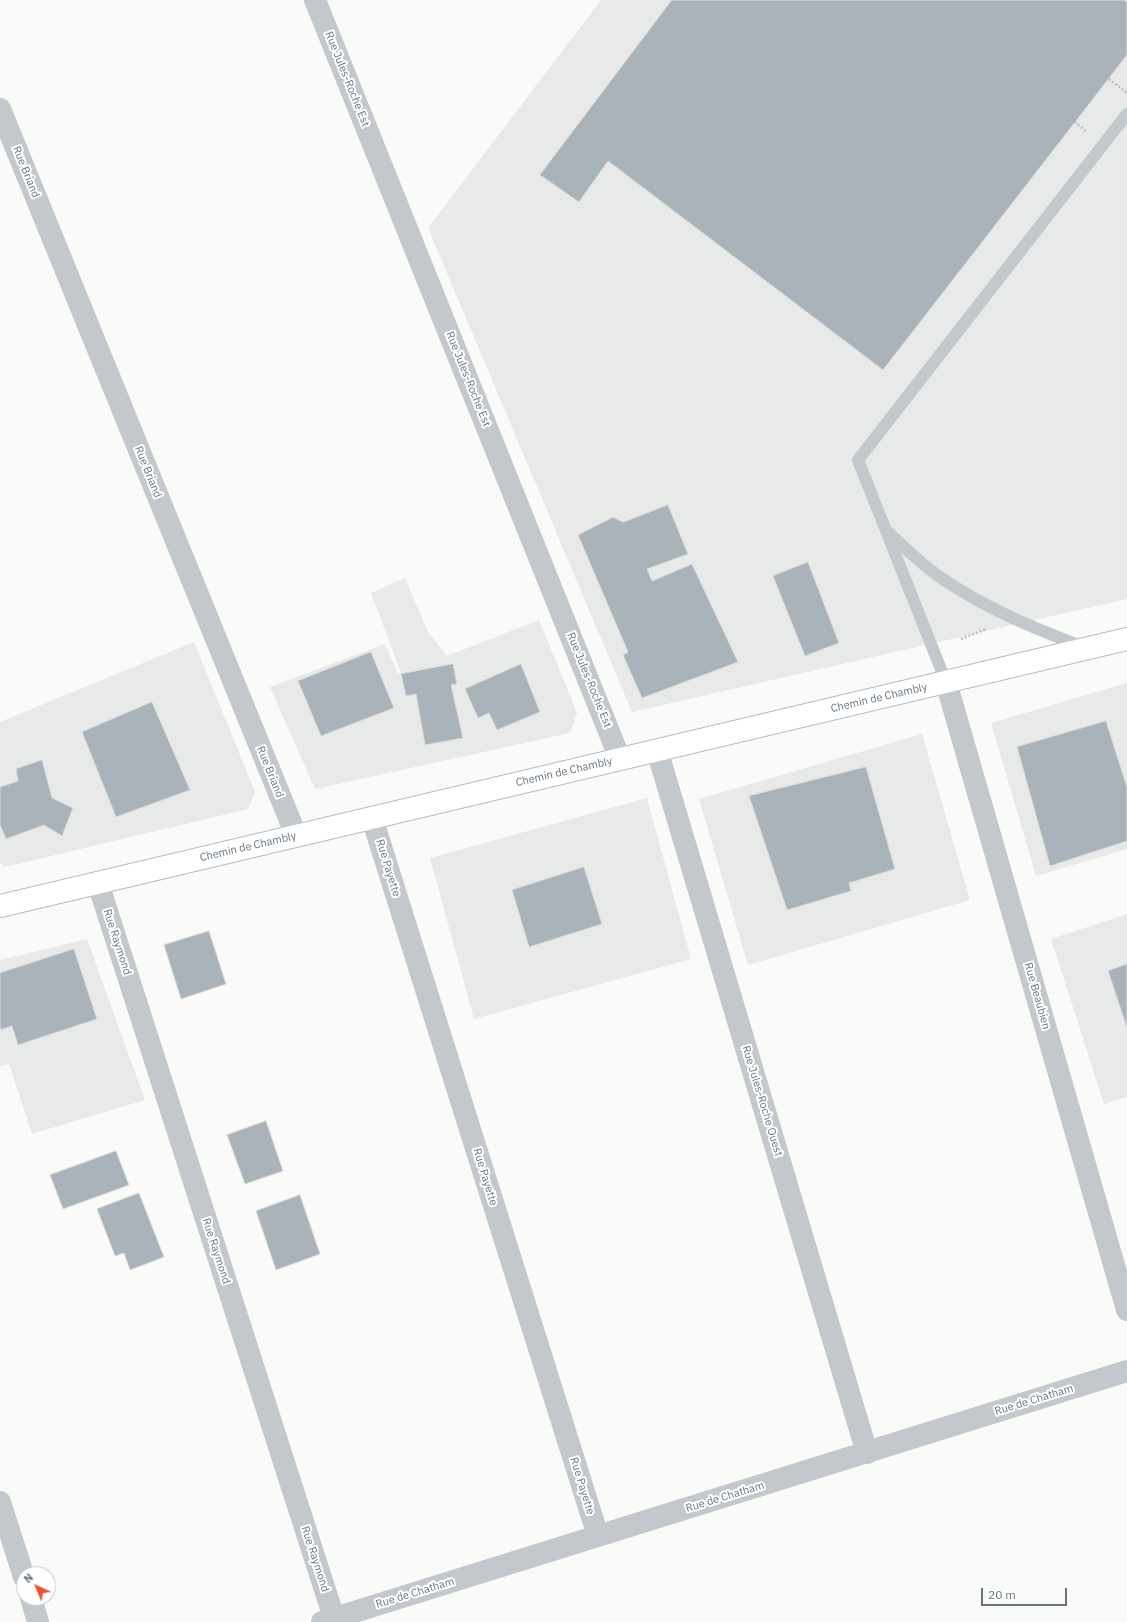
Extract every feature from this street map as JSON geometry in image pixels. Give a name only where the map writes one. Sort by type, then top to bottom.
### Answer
[{"type":"main road","name":"Chemin de Chambly","points":[[0,906],[1127,639]]},
{"type":"street","name":"Rue Jules-Roche Est","points":[[315,0],[620,759]]},
{"type":"street","name":"Rue Briand","points":[[0,109],[296,835]]},
{"type":"street","name":"Rue Beaubien","points":[[946,682],[1127,1310]]},
{"type":"street","name":"Rue Jules-Roche Ouest","points":[[657,750],[867,1453]]},
{"type":"street","name":"Rue Payette","points":[[372,818],[598,1536]]},
{"type":"street","name":"Rue Raymond","points":[[98,883],[328,1620]]},
{"type":"street","name":"Rue de Chatham","points":[[328,1620],[1127,1371]]},
{"type":"street","points":[[0,1502],[20,1566]]},
{"type":"street","points":[[33,1606],[38,1622]]},
{"type":"lane","points":[[946,682],[858,460],[1127,114]]},
{"type":"lane","points":[[886,531],[939,577],[982,603],[1032,628],[1086,648]]},
{"type":"path","points":[[1109,79],[1127,93]]},
{"type":"path","points":[[961,639],[989,628]]},
{"type":"shaded area","points":[[601,0],[1127,0],[1127,599],[632,712],[428,228]]},
{"type":"shaded area","points":[[405,578],[428,632],[447,656],[539,620],[577,713],[570,733],[315,789],[270,687],[385,644],[398,674],[401,673],[371,593]]},
{"type":"shaded area","points":[[194,642],[255,792],[248,809],[5,867],[0,863],[0,722]]},
{"type":"shaded area","points":[[1127,683],[1127,849],[1036,876],[991,723]]},
{"type":"shaded area","points":[[922,734],[970,900],[748,965],[699,799]]},
{"type":"shaded area","points":[[647,798],[691,959],[474,1019],[430,858]]},
{"type":"shaded area","points":[[1127,914],[1127,1097],[1104,1104],[1051,939]]},
{"type":"shaded area","points":[[87,939],[145,1100],[32,1134],[9,1064],[0,1066],[0,960]]},
{"type":"building","points":[[672,0],[1124,0],[1127,2],[1127,55],[883,370],[608,161],[579,202],[540,175]]},
{"type":"building","points":[[668,505],[688,554],[647,569],[652,581],[692,564],[738,662],[642,698],[623,655],[628,652],[578,535],[613,517],[623,522]]},
{"type":"building","points":[[808,562],[839,643],[805,656],[773,576]]},
{"type":"building","points":[[371,652],[394,708],[321,736],[298,681]]},
{"type":"building","points":[[453,664],[457,684],[451,685],[463,738],[425,745],[416,694],[406,696],[401,674]]},
{"type":"building","points":[[521,664],[540,712],[497,730],[489,713],[478,718],[465,689]]},
{"type":"building","points":[[152,702],[190,790],[116,817],[82,732]]},
{"type":"building","points":[[1106,721],[1127,787],[1127,841],[1050,866],[1017,747]]},
{"type":"building","points":[[42,760],[52,798],[73,808],[62,836],[44,825],[6,839],[0,825],[0,787],[18,781],[16,769]]},
{"type":"building","points":[[866,767],[895,869],[849,883],[851,891],[787,910],[749,796]]},
{"type":"building","points":[[584,867],[602,924],[529,947],[512,890]]},
{"type":"building","points":[[209,931],[226,984],[181,999],[164,945]]},
{"type":"building","points":[[74,949],[97,1019],[18,1045],[12,1026],[1,1030],[0,1026],[0,973]]},
{"type":"building","points":[[1127,964],[1127,1028],[1108,971]]},
{"type":"building","points":[[266,1121],[283,1171],[245,1184],[227,1135]]},
{"type":"building","points":[[116,1151],[129,1185],[63,1209],[50,1175]]},
{"type":"building","points":[[139,1193],[164,1257],[130,1270],[124,1253],[115,1256],[97,1209]]},
{"type":"building","points":[[300,1195],[320,1254],[276,1270],[256,1211]]}]
